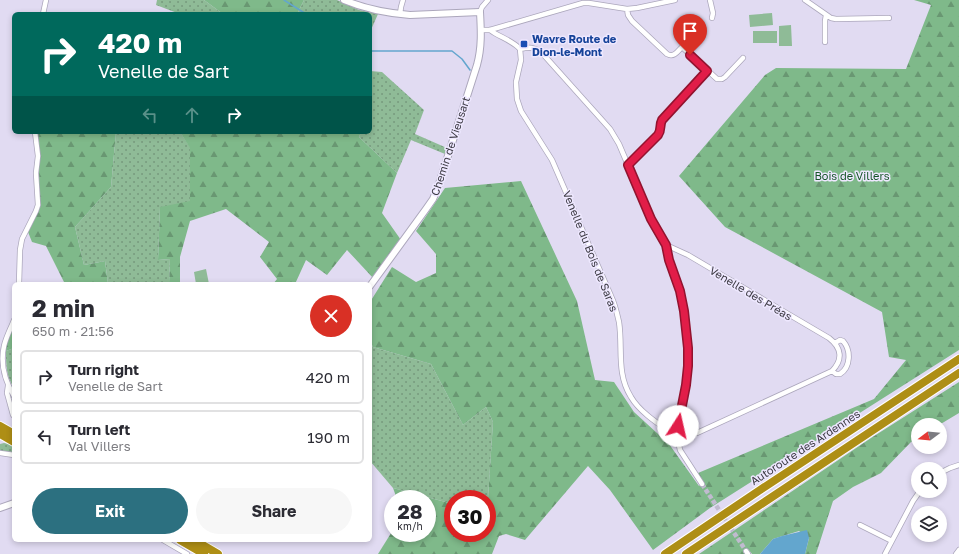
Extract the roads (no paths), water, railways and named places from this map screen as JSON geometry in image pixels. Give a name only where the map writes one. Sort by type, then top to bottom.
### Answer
[{"type":"highway","name":"Autoroute des Ardennes","points":[[665,554],[959,359]]},
{"type":"highway","name":"Autoroute des Ardennes","points":[[686,554],[959,373]]},
{"type":"highway","points":[[0,422],[9,427],[12,426]]},
{"type":"highway","points":[[0,426],[12,433]]},
{"type":"highway","points":[[0,434],[12,441]]},
{"type":"highway","points":[[0,441],[12,444]]},
{"type":"highway","points":[[183,542],[204,554]]},
{"type":"highway","points":[[197,542],[218,554]]},
{"type":"street","points":[[43,12],[46,0]]},
{"type":"street","points":[[344,0],[358,6],[410,15],[480,12],[488,0]]},
{"type":"street","points":[[400,14],[400,7],[403,0]]},
{"type":"street","points":[[481,30],[490,30],[578,4],[589,3],[636,8],[675,0]]},
{"type":"street","points":[[710,0],[713,13],[712,18]]},
{"type":"street","points":[[805,0],[831,18],[888,18]]},
{"type":"street","points":[[627,8],[628,15],[632,21],[670,56],[682,47],[694,34]]},
{"type":"street","name":"Chemin de Vieusart","points":[[372,283],[433,199],[438,187],[477,65],[480,48],[480,12]]},
{"type":"street","points":[[826,15],[826,42]]},
{"type":"street","points":[[490,30],[496,35],[516,45],[520,49],[536,48],[610,129],[619,144],[651,219],[666,245],[669,260],[680,291],[688,342],[686,385],[678,426],[670,432]]},
{"type":"street","points":[[682,47],[717,79],[722,79],[743,58]]},
{"type":"street","name":"Venelle du Bois de Saras","points":[[520,49],[521,60],[516,82],[517,99],[521,111],[552,160],[614,302],[619,323],[621,367],[626,387],[632,399],[639,407],[670,432],[671,437],[674,440],[678,441],[680,450],[702,484]]},
{"type":"street","points":[[628,165],[658,135],[662,120],[707,71]]},
{"type":"street","points":[[19,282],[20,250],[22,239],[38,205],[36,173],[38,156],[35,134]]},
{"type":"street","name":"Venelle des Préas","points":[[666,245],[688,254],[835,343],[843,340],[846,345],[849,359],[844,371],[840,374],[832,372],[697,432],[685,435]]},
{"type":"street","points":[[12,325],[5,341],[3,355],[3,366],[6,381],[12,393]]},
{"type":"street","points":[[832,372],[836,368],[839,360],[839,348],[835,343]]},
{"type":"street","points":[[8,386],[7,393],[12,411]]},
{"type":"street","points":[[678,426],[682,428],[685,435],[683,439],[678,441]]},
{"type":"street","points":[[0,453],[12,455]]},
{"type":"street","points":[[947,470],[959,465]]},
{"type":"street","points":[[885,554],[915,498]]},
{"type":"street","points":[[0,508],[12,504]]},
{"type":"street","points":[[860,525],[892,541]]},
{"type":"street","points":[[165,542],[186,554]]},
{"type":"street","points":[[956,554],[959,550]]},
{"type":"water","points":[[807,530],[809,538],[805,554],[760,554],[773,539]]},
{"type":"waterway","points":[[284,0],[303,12]]},
{"type":"waterway","points":[[372,51],[452,51],[462,59],[470,70]]},
{"type":"tunnel","points":[[702,484],[746,551]]},
{"type":"place","name":"Wavre Route de Dion-le-Mont","points":[[524,44]]},
{"type":"park label","name":"Bois de Villers","points":[[852,175]]}]
